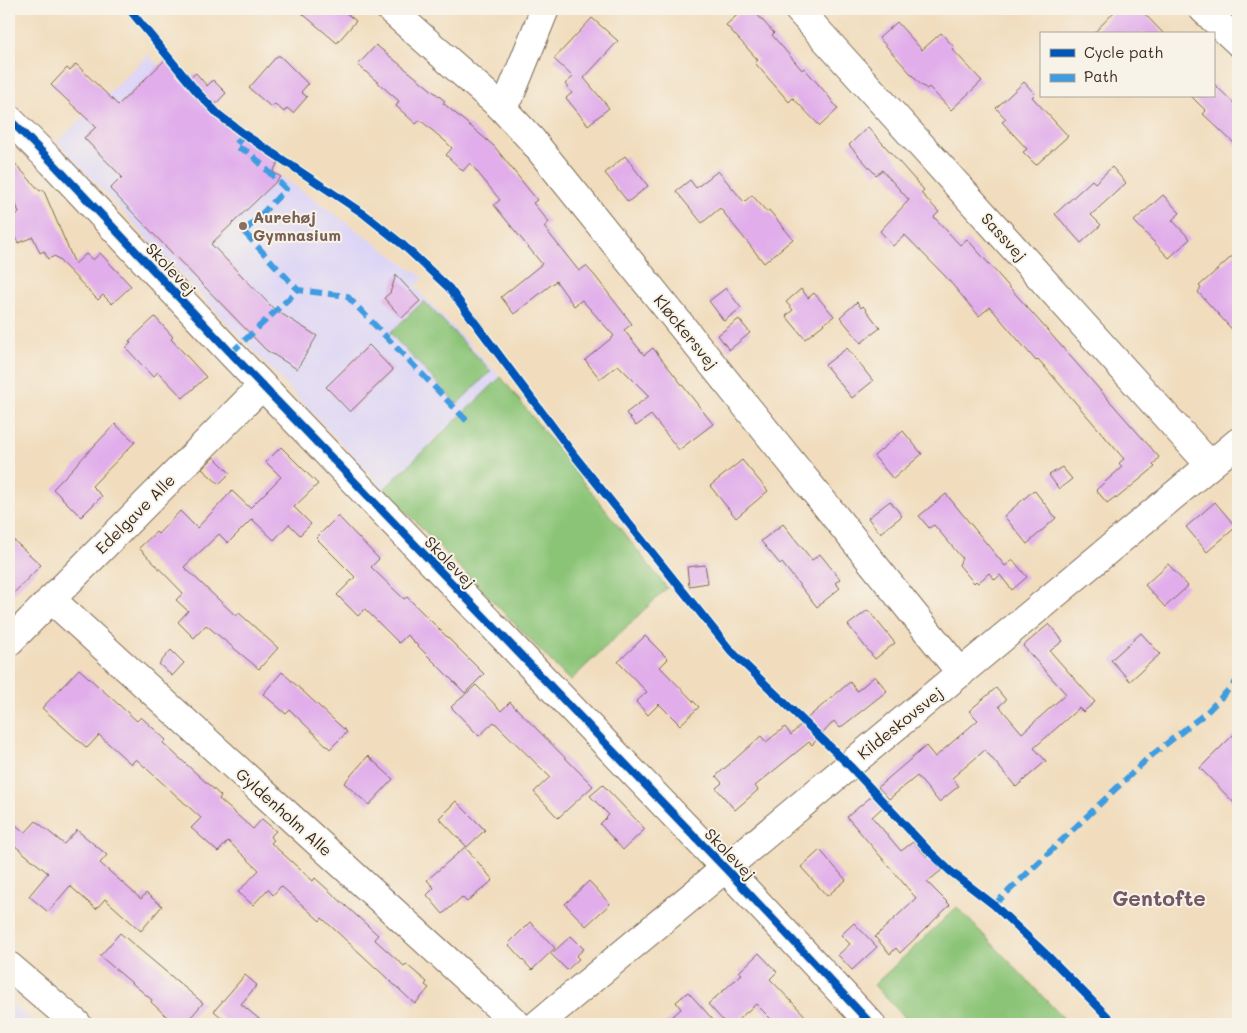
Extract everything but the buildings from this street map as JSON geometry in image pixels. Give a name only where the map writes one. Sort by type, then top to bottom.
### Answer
[{"type":"street","name":"Kløckersvej","points":[[390,9],[501,108],[537,147],[961,673]]},
{"type":"street","points":[[501,108],[511,93],[545,9]]},
{"type":"street","name":"Sassvej","points":[[798,9],[1210,465]]},
{"type":"street","points":[[1204,9],[1238,42]]},
{"type":"street","name":"Skolevej","points":[[9,119],[52,162],[262,386],[726,869],[871,1024]]},
{"type":"street","name":"Edelgave Alle","points":[[9,642],[262,386]]},
{"type":"street","name":"Kildeskovsvej","points":[[538,1024],[1238,442]]},
{"type":"street","name":"Gyldenholm Alle","points":[[51,599],[517,1024]]},
{"type":"street","points":[[9,966],[77,1024]]},
{"type":"shaded area","name":"Aurehøj Gymnasium","points":[[148,55],[227,134],[277,173],[424,278],[415,287],[501,377],[384,489],[57,142]]},
{"type":"shaded area","points":[[9,1001],[37,1024],[9,1024]]},
{"type":"green space","points":[[424,301],[491,371],[457,404],[390,333]]},
{"type":"green space","points":[[501,377],[667,588],[570,681],[384,489]]},
{"type":"green space","points":[[957,907],[1069,1024],[911,1024],[874,985]]},
{"type":"marked path","points":[[244,134],[235,146],[250,153],[286,189],[244,232],[298,290],[347,296],[469,423]]},
{"type":"marked path","points":[[231,353],[298,290]]},
{"type":"marked path","points":[[994,905],[1147,759],[1207,712],[1238,680]]},
{"type":"marked path","points":[[1189,1024],[1193,1021]]},
{"type":"cycle path","points":[[129,9],[197,92],[219,115],[244,134],[364,214],[403,245],[449,288],[574,455],[731,651],[849,765],[928,850],[950,871],[994,905],[1115,1024]]},
{"type":"cycle path","points":[[9,119],[726,869],[871,1024]]},
{"type":"place","name":"Aurehøj Gymnasium","points":[[243,226]]},
{"type":"district","name":"Gentofte","points":[[1159,899]]}]
